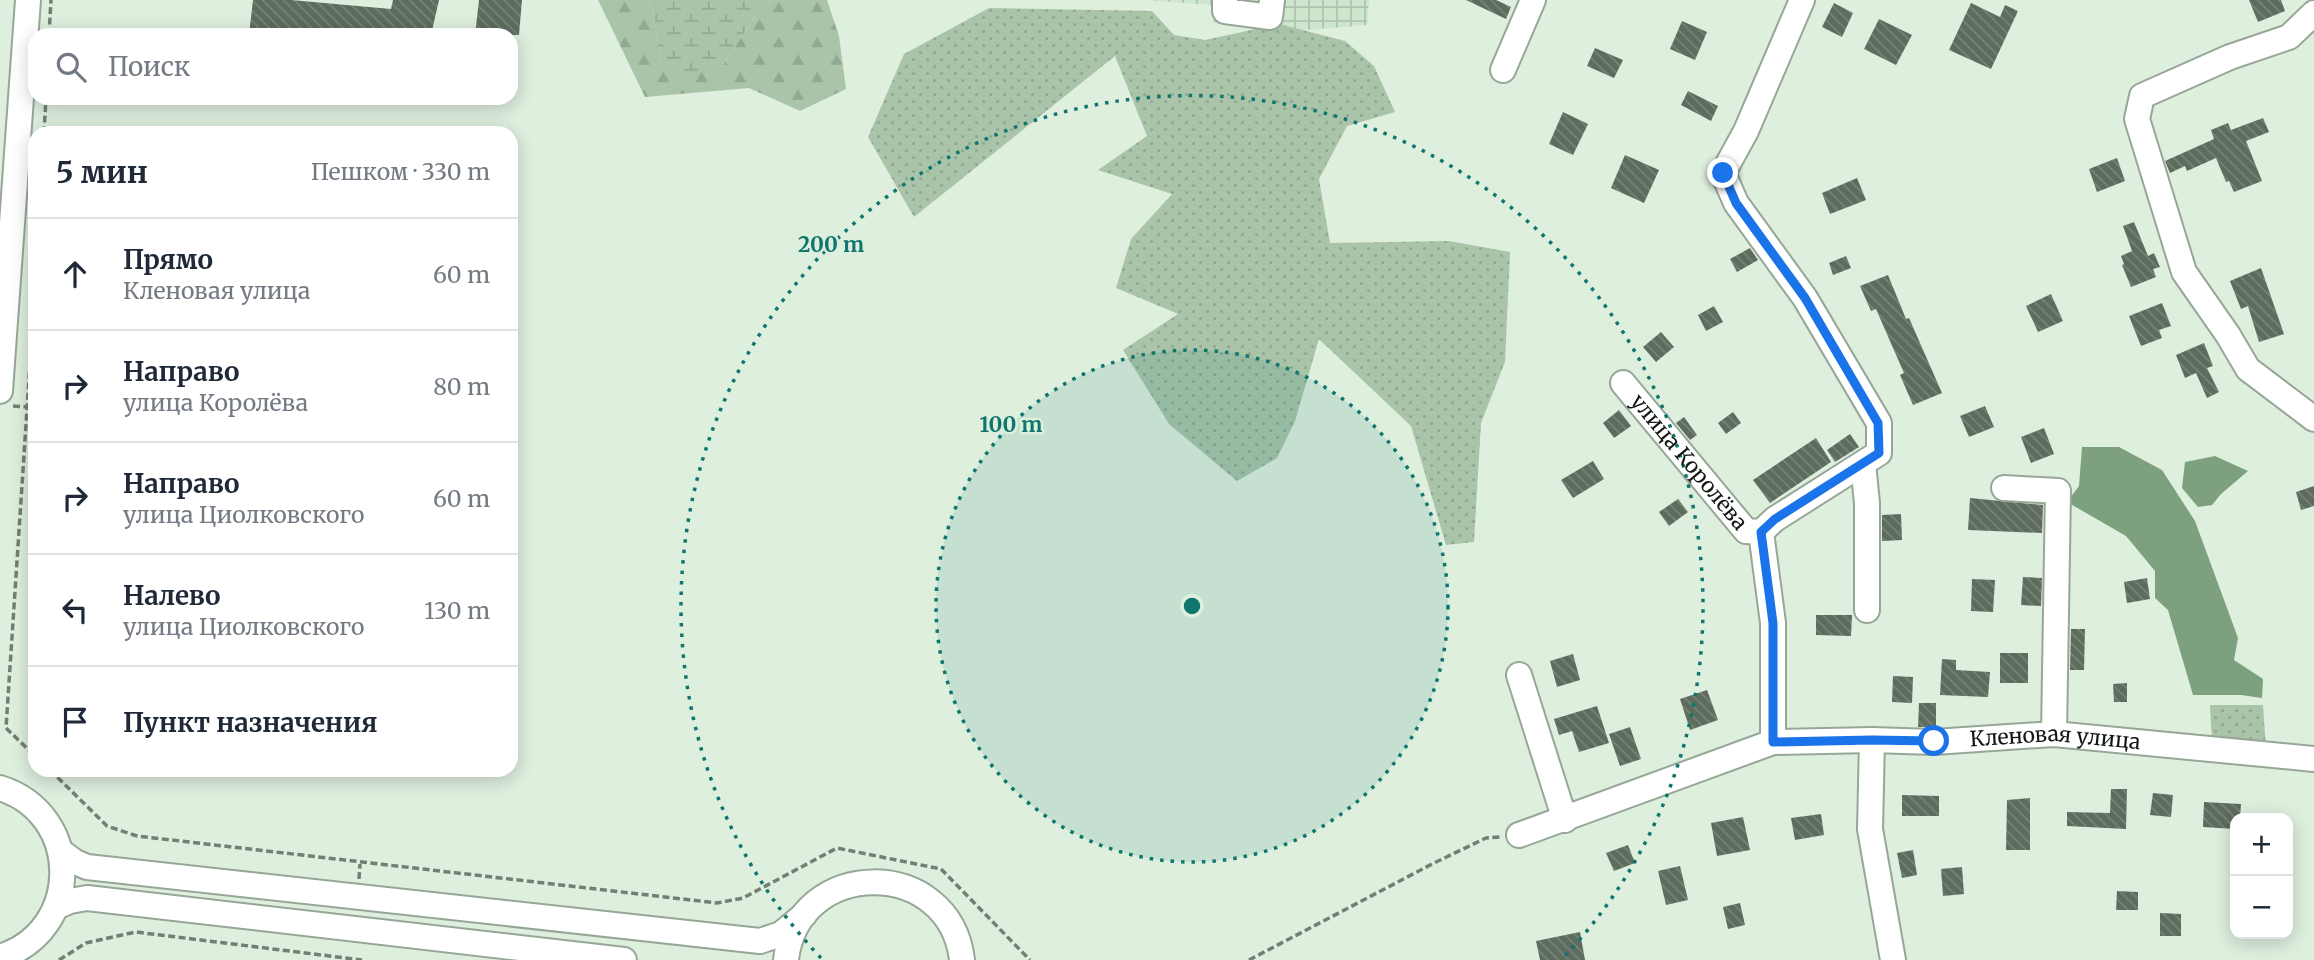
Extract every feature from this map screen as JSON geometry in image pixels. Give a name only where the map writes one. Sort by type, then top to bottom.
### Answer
[{"type":"street","points":[[0,391],[28,0]]},
{"type":"street","points":[[1225,0],[1225,11],[1270,17],[1272,0]]},
{"type":"street","points":[[1503,69],[1533,0]]},
{"type":"street","points":[[1761,532],[1775,519],[1879,453],[1878,423],[1805,298],[1736,203],[1723,173],[1746,131],[1802,0]]},
{"type":"street","points":[[2314,13],[2289,37],[2230,57],[2142,96],[2137,119],[2184,272],[2248,369],[2314,419]]},
{"type":"street","name":"улица Королёва","points":[[1623,383],[1746,531],[1761,532],[1773,623],[1773,742]]},
{"type":"street","points":[[1863,464],[1867,503],[1867,610]]},
{"type":"street","points":[[2004,488],[2057,491],[2053,734]]},
{"type":"street","points":[[1519,676],[1565,820]]},
{"type":"street","name":"Кленовая улица","points":[[1519,835],[1773,742],[1934,741],[2053,734],[2314,759]]},
{"type":"street","points":[[1872,740],[1870,829],[1894,960]]},
{"type":"street","points":[[0,788],[23,798],[36,809],[55,835],[60,851],[62,880],[56,907],[37,936],[24,946],[0,957]]},
{"type":"street","points":[[60,851],[75,862],[88,867],[760,941],[781,934],[816,902],[845,886],[878,881],[918,893],[938,908],[956,936],[962,960]]},
{"type":"street","points":[[56,907],[86,898],[624,960]]},
{"type":"street","points":[[786,960],[790,939],[804,915]]},
{"type":"path","points":[[50,28],[51,0]]},
{"type":"path","points":[[44,126],[46,105]]},
{"type":"path","points":[[28,394],[6,728],[28,749]]},
{"type":"path","points":[[57,777],[107,826],[136,836],[717,903],[743,898],[837,848],[941,869],[1030,960]]},
{"type":"path","points":[[1249,960],[1486,838],[1519,835]]},
{"type":"path","points":[[59,960],[86,943],[135,932],[362,960]]},
{"type":"shaded area","points":[[1144,0],[1369,0],[1367,25],[1284,32],[1214,23],[1212,5]]},
{"type":"shaded area","points":[[2082,447],[2119,447],[2162,470],[2195,521],[2238,638],[2234,660],[2263,679],[2262,698],[2193,695],[2168,610],[2155,598],[2155,571],[2126,536],[2067,502],[2079,486]]},
{"type":"shaded area","points":[[2215,456],[2248,471],[2212,505],[2198,507],[2182,488],[2185,462]]},
{"type":"green space","points":[[598,0],[647,0],[653,10],[661,63],[722,66],[754,18],[771,0],[827,0],[839,36],[846,89],[800,111],[749,88],[645,97]]},
{"type":"green space","points":[[647,0],[771,0],[754,18],[722,66],[682,77],[661,64],[653,10]]},
{"type":"green space","points":[[989,8],[1152,11],[1174,35],[1205,40],[1279,24],[1345,41],[1374,66],[1395,112],[1347,126],[1319,179],[1330,243],[1449,241],[1510,252],[1505,362],[1481,423],[1474,542],[1446,545],[1411,426],[1319,339],[1295,421],[1277,458],[1237,481],[1169,424],[1123,350],[1178,314],[1116,288],[1131,239],[1172,194],[1098,170],[1147,136],[1115,56],[914,217],[868,137],[904,54]]},
{"type":"green space","points":[[2210,705],[2263,705],[2266,748],[2212,741]]},
{"type":"building","points":[[253,0],[291,0],[391,9],[393,0],[439,0],[433,28],[250,28]]},
{"type":"building","points":[[479,0],[522,0],[519,35],[518,28],[476,28]]},
{"type":"building","points":[[1466,0],[1496,0],[1511,7],[1506,19]]},
{"type":"building","points":[[2249,0],[2281,0],[2285,11],[2258,22]]},
{"type":"building","points":[[1834,3],[1853,13],[1842,37],[1822,27]]},
{"type":"building","points":[[1971,3],[2000,17],[2005,5],[2018,11],[1991,69],[1949,50]]},
{"type":"building","points":[[1879,19],[1912,35],[1896,65],[1864,49]]},
{"type":"building","points":[[1682,21],[1707,32],[1695,60],[1670,49]]},
{"type":"building","points":[[1595,48],[1623,60],[1614,78],[1587,66]]},
{"type":"building","points":[[1688,91],[1718,106],[1711,121],[1681,105]]},
{"type":"building","points":[[1563,112],[1588,124],[1573,155],[1549,144]]},
{"type":"building","points":[[2263,118],[2269,132],[2246,141],[2262,181],[2234,192],[2229,181],[2226,182],[2216,158],[2187,171],[2185,166],[2170,173],[2165,161],[2214,139],[2211,130],[2228,123],[2231,130]]},
{"type":"building","points":[[1625,155],[1659,170],[1644,203],[1611,188]]},
{"type":"building","points":[[2117,158],[2125,181],[2097,192],[2089,169]]},
{"type":"building","points":[[1857,178],[1866,200],[1830,214],[1822,193]]},
{"type":"building","points":[[2134,222],[2148,256],[2154,253],[2160,267],[2153,269],[2156,277],[2131,287],[2121,256],[2132,251],[2123,226]]},
{"type":"building","points":[[1750,248],[1758,260],[1737,272],[1730,259]]},
{"type":"building","points":[[1846,256],[1851,268],[1833,275],[1829,263]]},
{"type":"building","points":[[2261,268],[2284,334],[2259,342],[2248,306],[2241,309],[2230,281]]},
{"type":"building","points":[[1888,275],[1942,393],[1913,405],[1900,375],[1904,373],[1876,309],[1871,311],[1860,286]]},
{"type":"building","points":[[2051,294],[2063,321],[2038,332],[2026,306]]},
{"type":"building","points":[[2162,303],[2171,326],[2159,330],[2162,338],[2141,346],[2129,316]]},
{"type":"building","points":[[1714,306],[1723,322],[1706,331],[1698,315]]},
{"type":"building","points":[[1661,332],[1674,347],[1656,362],[1643,347]]},
{"type":"building","points":[[2204,343],[2213,366],[2207,368],[2219,392],[2207,398],[2196,373],[2185,378],[2176,355]]},
{"type":"building","points":[[1985,406],[1994,427],[1969,437],[1960,416]]},
{"type":"building","points":[[1619,410],[1631,426],[1614,438],[1603,423]]},
{"type":"building","points":[[1733,412],[1741,423],[1726,434],[1718,423]]},
{"type":"building","points":[[1684,417],[1697,435],[1690,440],[1676,423]]},
{"type":"building","points":[[2044,428],[2054,454],[2031,463],[2021,437]]},
{"type":"building","points":[[1850,434],[1859,447],[1835,462],[1827,450]]},
{"type":"building","points":[[1816,438],[1831,462],[1770,503],[1753,480]]},
{"type":"building","points":[[1593,461],[1604,479],[1573,498],[1561,480]]},
{"type":"building","points":[[2314,486],[2314,506],[2301,510],[2296,492]]},
{"type":"building","points":[[1970,498],[2043,505],[2042,533],[1968,530]]},
{"type":"building","points":[[1678,499],[1688,512],[1669,526],[1659,512]]},
{"type":"building","points":[[1901,514],[1902,540],[1882,541],[1882,515]]},
{"type":"building","points":[[2023,577],[2042,578],[2041,606],[2021,605]]},
{"type":"building","points":[[2147,578],[2150,599],[2127,603],[2124,582]]},
{"type":"building","points":[[1972,579],[1995,580],[1993,612],[1971,611]]},
{"type":"building","points":[[1816,615],[1852,615],[1851,636],[1816,635]]},
{"type":"building","points":[[2071,629],[2085,629],[2084,670],[2070,670]]},
{"type":"building","points":[[2000,653],[2028,653],[2028,683],[2000,683]]},
{"type":"building","points":[[1573,654],[1580,680],[1557,687],[1550,661]]},
{"type":"building","points":[[1942,659],[1956,660],[1956,670],[1990,672],[1988,697],[1940,695]]},
{"type":"building","points":[[1893,676],[1913,677],[1912,703],[1892,702]]},
{"type":"building","points":[[2127,683],[2127,702],[2114,702],[2113,684]]},
{"type":"building","points":[[1707,690],[1718,720],[1690,730],[1680,699]]},
{"type":"building","points":[[1919,703],[1936,703],[1936,727],[1918,727]]},
{"type":"building","points":[[1597,706],[1609,743],[1579,752],[1572,731],[1559,735],[1554,719]]},
{"type":"building","points":[[1630,727],[1641,759],[1620,766],[1609,734]]},
{"type":"building","points":[[2111,789],[2127,789],[2126,829],[2067,826],[2067,812],[2110,813]]},
{"type":"building","points":[[2153,793],[2173,795],[2171,817],[2150,815]]},
{"type":"building","points":[[1902,795],[1939,796],[1939,816],[1902,816]]},
{"type":"building","points":[[2030,798],[2030,850],[2006,850],[2007,800]]},
{"type":"building","points":[[2204,802],[2241,804],[2240,813],[2230,813],[2230,829],[2203,827]]},
{"type":"building","points":[[1821,814],[1824,835],[1795,840],[1791,818]]},
{"type":"building","points":[[1743,817],[1750,850],[1717,856],[1711,823]]},
{"type":"building","points":[[1628,845],[1635,863],[1614,871],[1606,853]]},
{"type":"building","points":[[1913,850],[1917,875],[1902,878],[1897,853]]},
{"type":"building","points":[[1680,866],[1688,900],[1666,905],[1658,871]]},
{"type":"building","points":[[1962,867],[1964,894],[1943,896],[1941,869]]},
{"type":"building","points":[[2117,891],[2138,892],[2138,910],[2116,910]]},
{"type":"building","points":[[1740,903],[1745,925],[1728,929],[1723,907]]},
{"type":"building","points":[[2160,913],[2181,914],[2181,936],[2160,936]]},
{"type":"building","points":[[1580,932],[1585,960],[1540,960],[1536,941]]},
{"type":"route","points":[[1723,173],[1736,203],[1805,298],[1878,423],[1879,453],[1775,519],[1761,532],[1773,623],[1773,742],[1934,741]]}]
